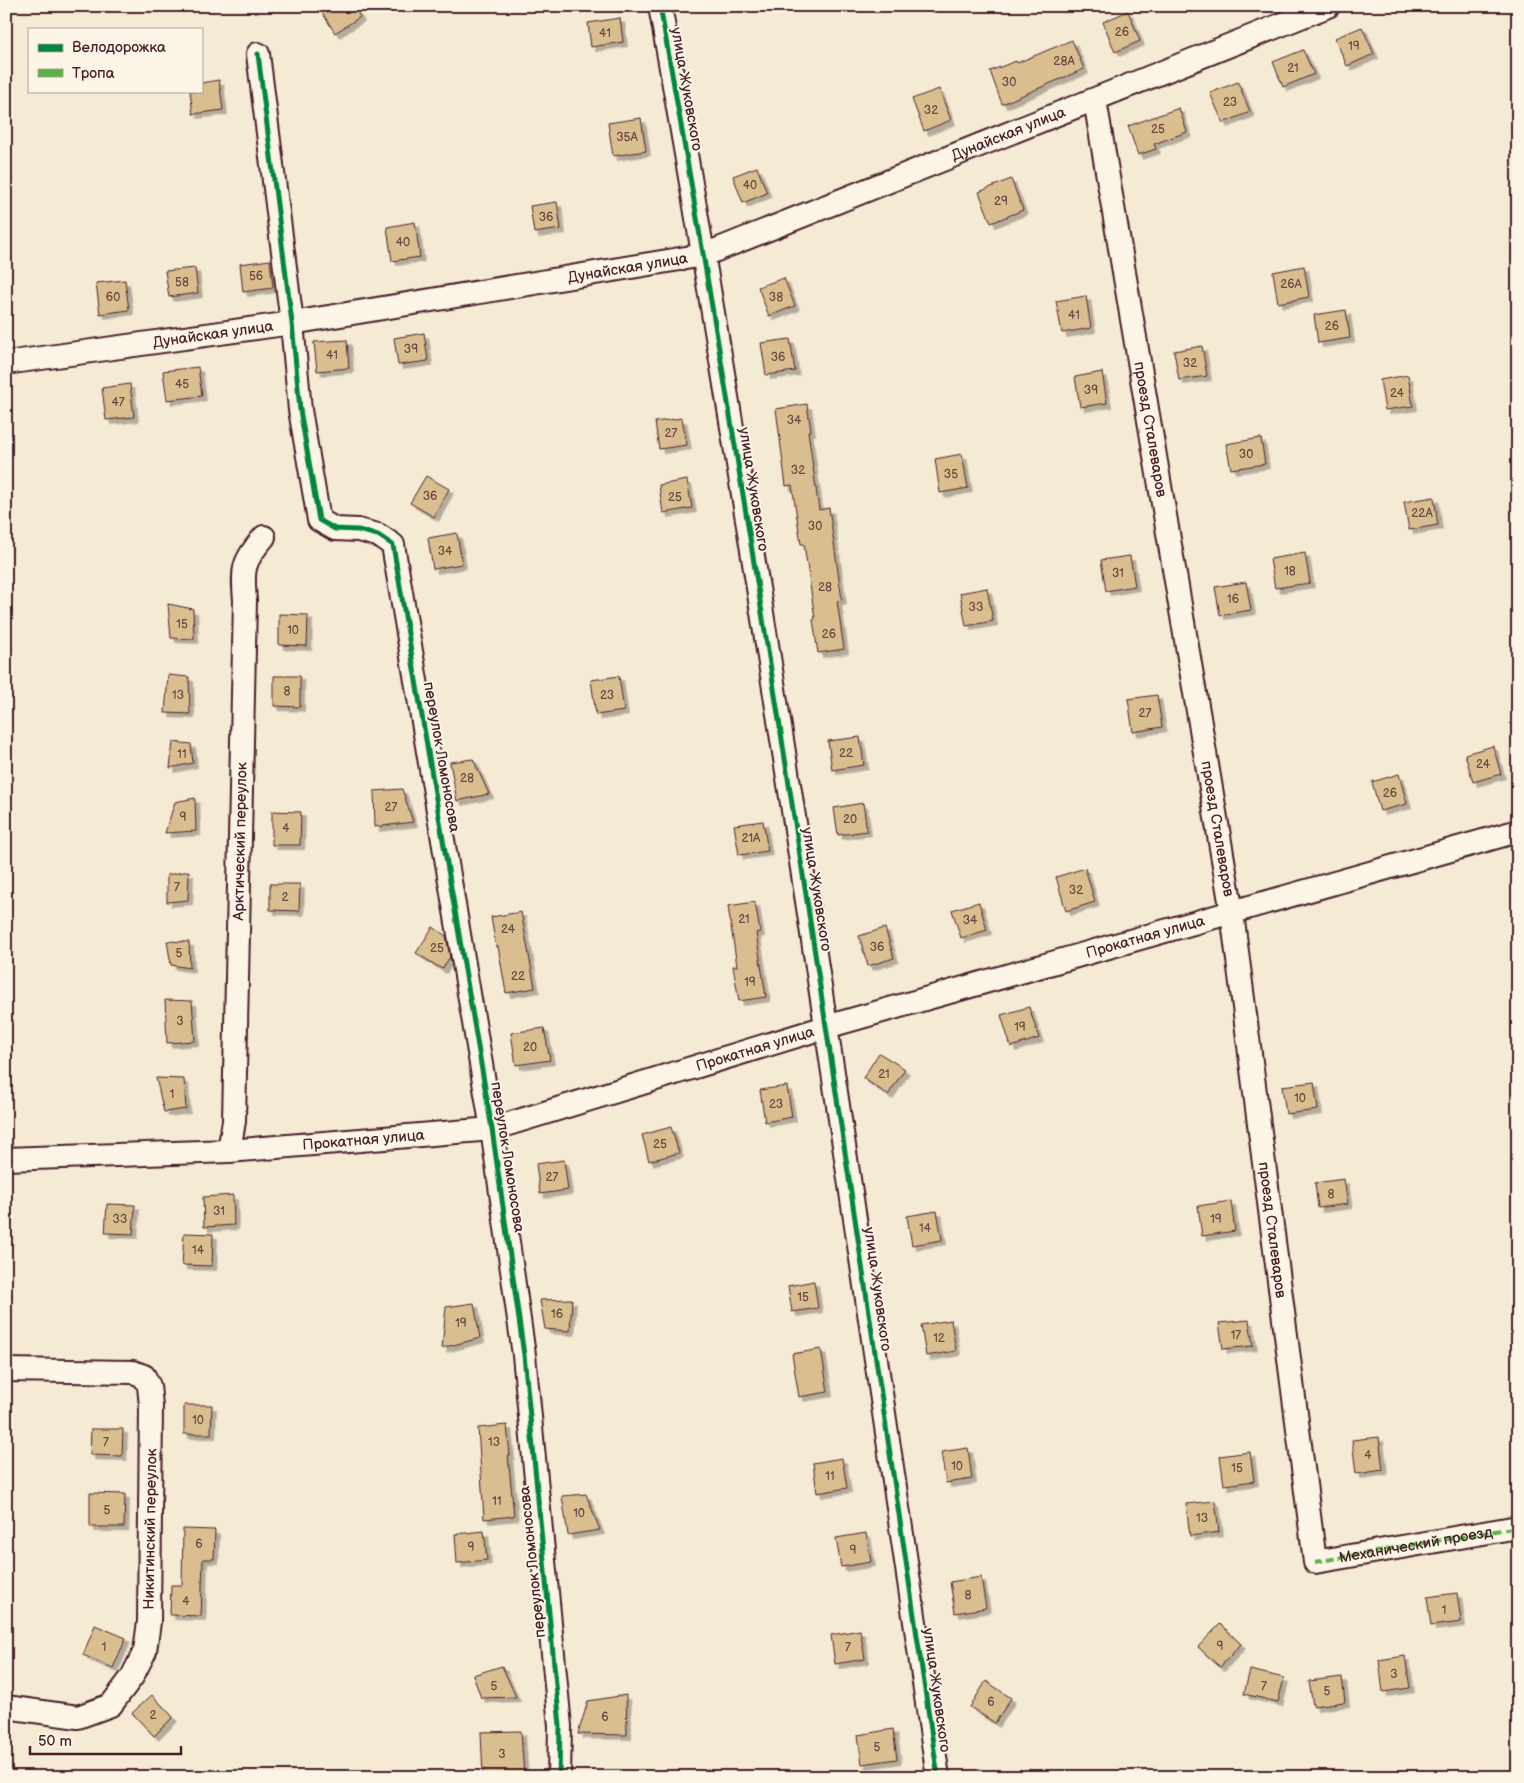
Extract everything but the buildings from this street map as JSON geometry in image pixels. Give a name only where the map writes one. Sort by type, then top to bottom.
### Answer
[{"type":"street","name":"улица Жуковского","points":[[660,6],[704,255],[826,1027],[938,1777]]},
{"type":"street","name":"Дунайская улица","points":[[6,363],[292,323],[704,255],[1328,6]]},
{"type":"street","points":[[258,54],[292,323]]},
{"type":"street","name":"проезд Сталеваров","points":[[1095,100],[1232,913],[1315,1562]]},
{"type":"street","name":"переулок Ломоносова","points":[[292,323],[300,410],[319,520],[335,530],[358,530],[378,535],[393,545],[492,1129],[524,1355],[560,1726],[559,1777]]},
{"type":"street","name":"Арктический переулок","points":[[229,1151],[234,1121],[245,600],[243,576],[249,554],[264,537]]},
{"type":"street","name":"Прокатная улица","points":[[6,1158],[229,1151],[492,1129],[826,1027],[1518,831]]},
{"type":"street","name":"Никитинский переулок","points":[[6,1370],[133,1372],[144,1376],[149,1386],[151,1406],[149,1622],[145,1652],[132,1677],[111,1705],[78,1717],[6,1707]]},
{"type":"street","name":"Механический проезд","points":[[1315,1562],[1518,1527]]},
{"type":"marked path","points":[[1315,1562],[1518,1527]]},
{"type":"cycle path","points":[[660,6],[771,669],[938,1777]]},
{"type":"cycle path","points":[[258,54],[292,323],[300,410],[319,520],[335,529],[358,530],[378,535],[393,545],[492,1129],[524,1355],[560,1726],[559,1777]]}]
